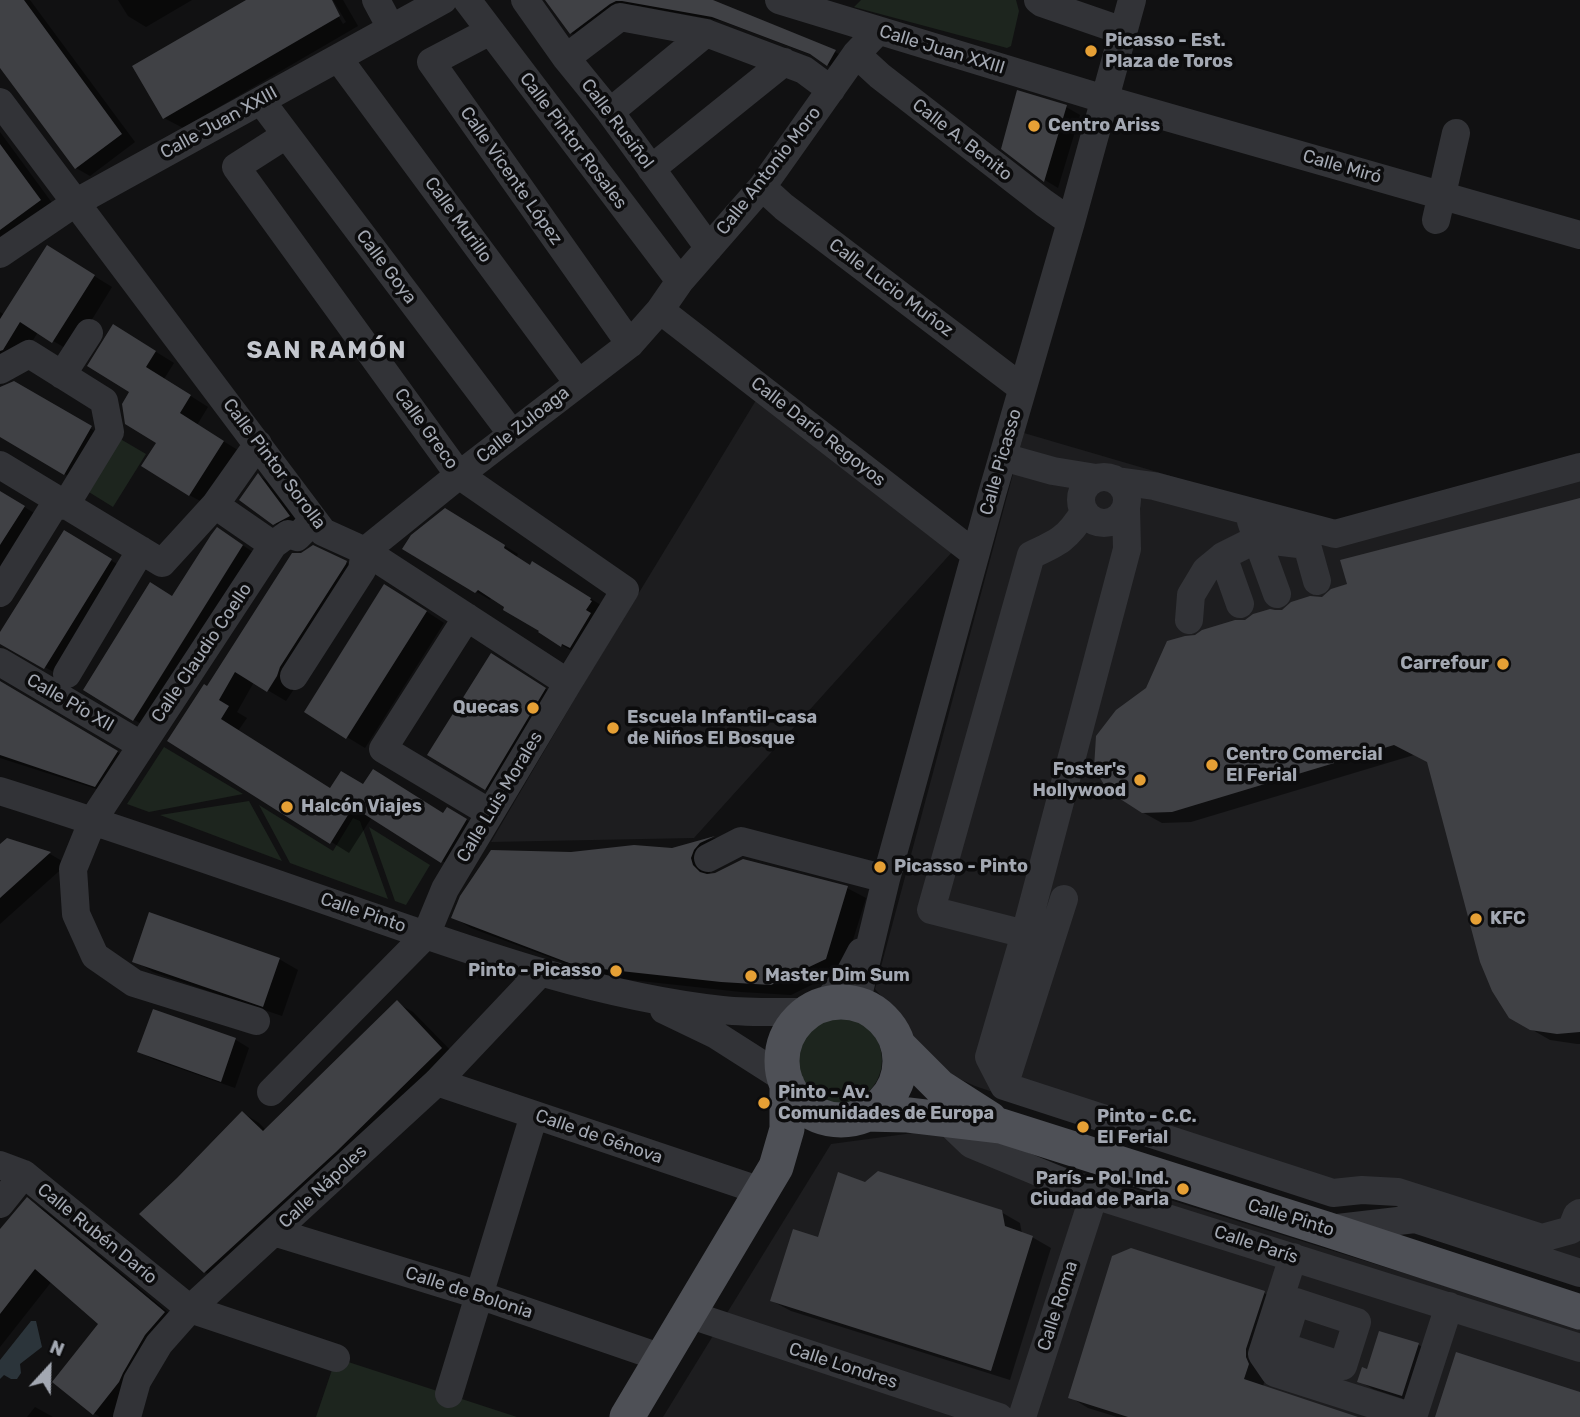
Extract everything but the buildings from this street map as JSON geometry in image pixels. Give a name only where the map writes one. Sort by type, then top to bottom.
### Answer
[{"type":"main road","points":[[627,1417],[769,1179],[787,1129],[786,1082],[782,1060],[785,1042],[793,1026],[829,1007],[875,1013],[889,1027],[898,1045],[900,1065],[895,1084],[885,1100],[870,1112],[807,1138],[769,1179]]},
{"type":"main road","name":"Calle Pinto","points":[[898,1045],[940,1087],[1001,1126]]},
{"type":"main road","points":[[786,1082],[792,1094],[804,1107],[818,1115],[835,1119],[858,1116]]},
{"type":"main road","name":"Calle Pinto","points":[[858,1116],[908,1115],[1001,1126],[1580,1312]]},
{"type":"street","points":[[376,0],[391,29]]},
{"type":"street","name":"Calle Juan XXIII","points":[[0,254],[75,203],[443,0]]},
{"type":"street","name":"Calle Pintor Rosales","points":[[467,0],[680,281]]},
{"type":"street","name":"Calle Rusiñol","points":[[525,0],[709,248]]},
{"type":"street","name":"Calle Juan XXIII","points":[[779,0],[1104,99]]},
{"type":"street","points":[[1038,0],[1042,4],[1123,31]]},
{"type":"street","name":"Calle Picasso","points":[[829,1007],[875,925],[975,554],[1132,0]]},
{"type":"street","points":[[566,58],[620,17],[706,33],[804,70],[831,90]]},
{"type":"street","name":"Calle Vicente López","points":[[490,31],[430,62],[630,344]]},
{"type":"street","name":"Calle Antonio Moro","points":[[660,310],[680,281],[762,187],[856,54],[878,31]]},
{"type":"street","points":[[610,112],[706,33]]},
{"type":"street","name":"Calle A. Benito","points":[[856,54],[891,85],[1071,222]]},
{"type":"street","name":"Calle Murillo","points":[[338,58],[578,383]]},
{"type":"street","points":[[651,169],[784,62]]},
{"type":"street","name":"Calle Miró","points":[[1104,99],[1439,208],[1580,235]]},
{"type":"street","name":"Calle Goya","points":[[261,101],[512,434]]},
{"type":"street","name":"Calle Pintor Sorolla","points":[[0,102],[323,532],[365,551],[568,683]]},
{"type":"street","points":[[1439,208],[1456,133]]},
{"type":"street","name":"Calle Greco","points":[[286,135],[236,167],[459,475],[625,590]]},
{"type":"street","name":"Calle Lucio Muñoz","points":[[762,187],[1022,388]]},
{"type":"street","name":"Calle Zuloaga","points":[[365,551],[630,344],[660,310]]},
{"type":"street","name":"Calle Darío Regoyos","points":[[660,310],[975,554]]},
{"type":"street","points":[[62,375],[89,333]]},
{"type":"street","points":[[0,370],[29,354],[104,401],[110,432],[0,593]]},
{"type":"street","points":[[0,465],[162,563],[215,505],[258,444]]},
{"type":"street","points":[[1003,457],[1116,491],[1154,486],[1335,534],[1580,467]]},
{"type":"street","points":[[1053,471],[1096,521],[1110,522],[1122,513],[1116,491]]},
{"type":"street","points":[[1025,934],[931,910],[1031,555],[1057,544],[1074,529],[1083,509],[1082,492],[1090,481],[1116,491]]},
{"type":"street","points":[[1116,491],[1126,549],[1025,934],[989,1057],[1004,1086],[1333,1193],[1362,1190],[1398,1192],[1542,1238],[1571,1230],[1580,1213]]},
{"type":"street","points":[[215,505],[273,545],[288,534],[297,537],[314,520]]},
{"type":"street","points":[[1247,512],[1277,594]]},
{"type":"street","points":[[1189,620],[1191,595],[1206,570],[1223,556],[1258,539],[1307,545],[1317,581]]},
{"type":"street","name":"Calle Claudio Coello","points":[[256,1021],[134,983],[95,956],[76,914],[74,869],[93,820],[273,545]]},
{"type":"street","points":[[67,674],[141,550]]},
{"type":"street","points":[[294,676],[362,570],[365,551]]},
{"type":"street","points":[[1223,556],[1240,604]]},
{"type":"street","name":"Calle Luis Morales","points":[[426,935],[445,889],[625,590]]},
{"type":"street","points":[[467,617],[383,748],[490,813]]},
{"type":"street","name":"Calle Pío XII","points":[[0,662],[141,744]]},
{"type":"street","name":"Calle Pinto","points":[[0,791],[93,820],[426,935],[541,972],[636,997],[724,1010],[829,1007]]},
{"type":"street","points":[[708,858],[741,841],[886,879]]},
{"type":"street","points":[[1004,1086],[1064,899]]},
{"type":"street","points":[[271,1092],[426,935]]},
{"type":"street","name":"Calle Nápoles","points":[[132,1416],[137,1381],[159,1344],[190,1309],[437,1082],[541,972]]},
{"type":"street","name":"Calle Pinto","points":[[636,997],[716,1035],[786,1082]]},
{"type":"street","name":"Calle de Génova","points":[[437,1082],[534,1115],[769,1179]]},
{"type":"street","points":[[449,1394],[534,1115]]},
{"type":"street","name":"Calle París","points":[[945,1119],[971,1144],[1291,1281],[1449,1306],[1580,1348]]},
{"type":"street","points":[[0,1204],[12,1170]]},
{"type":"street","name":"Calle Rubén Darío","points":[[12,1170],[190,1309]]},
{"type":"street","name":"Calle Roma","points":[[1022,1417],[1094,1195]]},
{"type":"street","points":[[1326,1229],[1415,1219],[1580,1273]]},
{"type":"street","name":"Calle de Bolonia","points":[[274,1232],[479,1294],[662,1358]]},
{"type":"street","points":[[1291,1281],[1262,1354],[1275,1373],[1413,1417],[1449,1306]]},
{"type":"street","points":[[190,1309],[336,1358]]},
{"type":"street","name":"Calle Londres","points":[[688,1314],[999,1417]]},
{"type":"shaded area","points":[[861,0],[1016,0],[1019,11],[1011,46],[1007,48],[854,7]]},
{"type":"shaded area","points":[[758,397],[953,551],[694,838],[491,842],[584,683]]},
{"type":"shaded area","points":[[1024,433],[1338,525],[1580,458],[1580,1268],[1400,1202],[1323,1204],[975,1086],[953,1076],[912,1042],[902,1020],[875,989]]},
{"type":"shaded area","points":[[117,437],[146,454],[113,507],[84,489]]},
{"type":"shaded area","points":[[164,747],[243,794],[149,812],[127,804]]},
{"type":"shaded area","points":[[249,801],[282,861],[160,815]]},
{"type":"shaded area","points":[[259,805],[333,851],[353,818],[360,821],[388,899],[290,863]]},
{"type":"shaded area","points":[[369,827],[430,865],[406,905],[395,901]]},
{"type":"shaded area","points":[[838,1016],[863,1023],[875,1035],[882,1060],[875,1085],[863,1097],[838,1104],[813,1097],[801,1085],[794,1060],[801,1035],[813,1023]]},
{"type":"shaded area","points":[[943,1129],[1580,1328],[1580,1417],[663,1417],[831,1144]]},
{"type":"shaded area","points":[[31,1321],[36,1321],[42,1347],[20,1364],[21,1373],[17,1379],[4,1375],[0,1379],[0,1360]]},
{"type":"shaded area","points":[[336,1358],[517,1417],[316,1417]]},
{"type":"place","name":"Picasso - Est. Plaza de Toros","points":[[1091,51]]},
{"type":"place","name":"Centro Ariss","points":[[1034,126]]},
{"type":"place","name":"Carrefour","points":[[1503,664]]},
{"type":"place","name":"Quecas","points":[[533,708]]},
{"type":"place","name":"Escuela Infantil-casa de Niños El Bosque","points":[[613,728]]},
{"type":"place","name":"Centro Comercial El Ferial","points":[[1212,765]]},
{"type":"place","name":"Foster's Hollywood","points":[[1140,780]]},
{"type":"place","name":"Halcón Viajes","points":[[287,807]]},
{"type":"place","name":"Picasso - Pinto","points":[[880,867]]},
{"type":"place","name":"KFC","points":[[1476,919]]},
{"type":"place","name":"Pinto - Picasso","points":[[616,971]]},
{"type":"place","name":"Master Dim Sum","points":[[751,976]]},
{"type":"place","name":"Pinto - Av. Comunidades de Europa","points":[[764,1103]]},
{"type":"place","name":"Pinto - C.C. El Ferial","points":[[1083,1127]]},
{"type":"place","name":"París - Pol. Ind. Ciudad de Parla","points":[[1183,1189]]},
{"type":"district","name":"SAN RAMÓN","points":[[327,351]]}]
